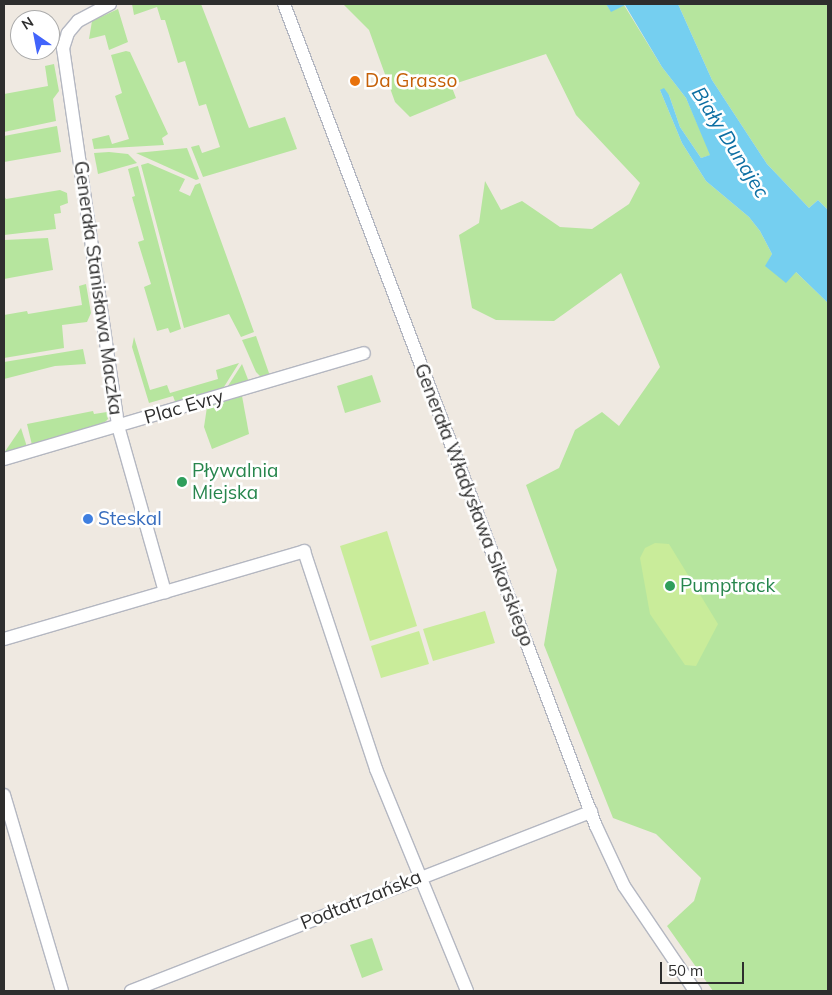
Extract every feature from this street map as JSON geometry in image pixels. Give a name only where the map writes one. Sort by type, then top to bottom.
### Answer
[{"type":"street","name":"Generała Stanisława Maczka","points":[[110,4],[78,21],[68,33],[63,48],[118,426],[165,592]]},
{"type":"street","name":"Generała Władysława Sikorskiego","points":[[284,4],[591,812],[624,886],[695,991]]},
{"type":"street","name":"Plac Evry","points":[[4,459],[364,353]]},
{"type":"street","points":[[4,639],[304,551],[376,769],[422,876],[467,991]]},
{"type":"street","points":[[4,795],[62,991]]},
{"type":"street","name":"Podtatrzańska","points":[[131,991],[422,876],[591,812]]},
{"type":"green space","points":[[132,4],[201,4],[249,128],[285,117],[297,149],[203,177],[191,147],[199,145],[202,153],[220,147],[206,104],[199,106],[185,61],[178,63],[165,20],[161,20],[157,7],[134,15]]},
{"type":"green space","points":[[343,4],[606,4],[611,11],[624,5],[662,67],[686,98],[711,155],[701,158],[680,127],[669,95],[660,90],[682,143],[706,181],[749,217],[760,231],[772,254],[766,266],[795,271],[828,303],[828,991],[713,991],[667,926],[694,901],[701,878],[656,834],[613,818],[544,645],[557,570],[526,485],[559,468],[575,430],[602,412],[619,426],[660,367],[621,273],[554,321],[496,320],[472,308],[459,235],[479,223],[485,181],[501,210],[522,201],[560,227],[592,229],[629,204],[640,183],[576,115],[546,54],[451,85],[456,98],[410,117],[395,102],[369,30]]},
{"type":"green space","points":[[678,4],[828,4],[828,210],[818,200],[809,208],[767,164],[712,80]]},
{"type":"green space","points":[[118,9],[128,42],[109,50],[105,35],[89,39],[92,21]]},
{"type":"green space","points":[[126,51],[130,52],[168,134],[162,138],[164,145],[94,149],[92,139],[109,135],[112,144],[129,139],[115,96],[122,93],[111,55]]},
{"type":"green space","points":[[54,64],[59,91],[53,99],[56,121],[4,132],[4,94],[48,86],[45,66]]},
{"type":"green space","points":[[57,126],[61,152],[4,162],[4,136]]},
{"type":"green space","points":[[187,148],[199,179],[196,180],[136,153]]},
{"type":"green space","points":[[94,153],[128,154],[137,163],[98,174]]},
{"type":"green space","points":[[148,163],[185,179],[179,191],[190,196],[195,185],[200,183],[254,332],[241,337],[229,314],[184,328],[141,165]]},
{"type":"green space","points":[[138,166],[181,329],[170,333],[168,328],[157,331],[144,287],[151,284],[138,242],[144,240],[132,197],[135,196],[128,169]]},
{"type":"green space","points":[[60,190],[67,193],[68,203],[60,206],[61,213],[54,214],[56,229],[4,235],[4,196],[6,199]]},
{"type":"green space","points":[[48,238],[53,270],[4,279],[4,240]]},
{"type":"green space","points":[[86,284],[91,313],[87,322],[62,325],[64,348],[4,358],[4,315],[27,311],[28,314],[82,305],[79,286]]},
{"type":"green space","points":[[256,336],[270,376],[262,378],[256,372],[242,340]]},
{"type":"green space","points":[[134,337],[150,390],[167,385],[170,393],[218,379],[216,370],[239,363],[222,390],[176,404],[173,396],[149,403],[132,347]]},
{"type":"green space","points":[[83,349],[86,364],[55,366],[4,379],[4,362]]},
{"type":"green space","points":[[242,364],[249,382],[226,389]]},
{"type":"green space","points":[[372,375],[381,402],[345,413],[337,386]]},
{"type":"green space","points":[[242,396],[249,434],[212,449],[204,427],[207,407]]},
{"type":"green space","points":[[93,411],[94,414],[107,412],[108,419],[101,426],[32,445],[27,424]]},
{"type":"green space","points":[[21,428],[27,447],[4,453]]},
{"type":"green space","points":[[387,531],[417,626],[370,641],[340,546]]},
{"type":"green space","name":"Pumptrack","points":[[655,543],[669,544],[718,624],[696,666],[685,665],[650,614],[640,558],[645,548]]},
{"type":"green space","points":[[485,611],[495,643],[433,661],[423,629]]},
{"type":"green space","points":[[419,631],[429,664],[381,678],[371,646]]},
{"type":"green space","points":[[372,938],[383,970],[362,978],[350,945]]},
{"type":"water","name":"Biały Dunajec","points":[[606,4],[678,4],[712,80],[767,164],[809,208],[818,200],[828,210],[828,303],[796,272],[786,283],[765,266],[772,254],[760,231],[749,217],[706,181],[682,143],[660,90],[664,88],[669,95],[680,127],[701,158],[710,155],[686,98],[662,67],[625,5],[611,12]]},
{"type":"place","name":"Da Grasso","points":[[355,81]]},
{"type":"place","name":"Pływalnia Miejska","points":[[182,482]]},
{"type":"place","name":"Steskal","points":[[88,519]]},
{"type":"place","name":"Pumptrack","points":[[670,586]]}]
